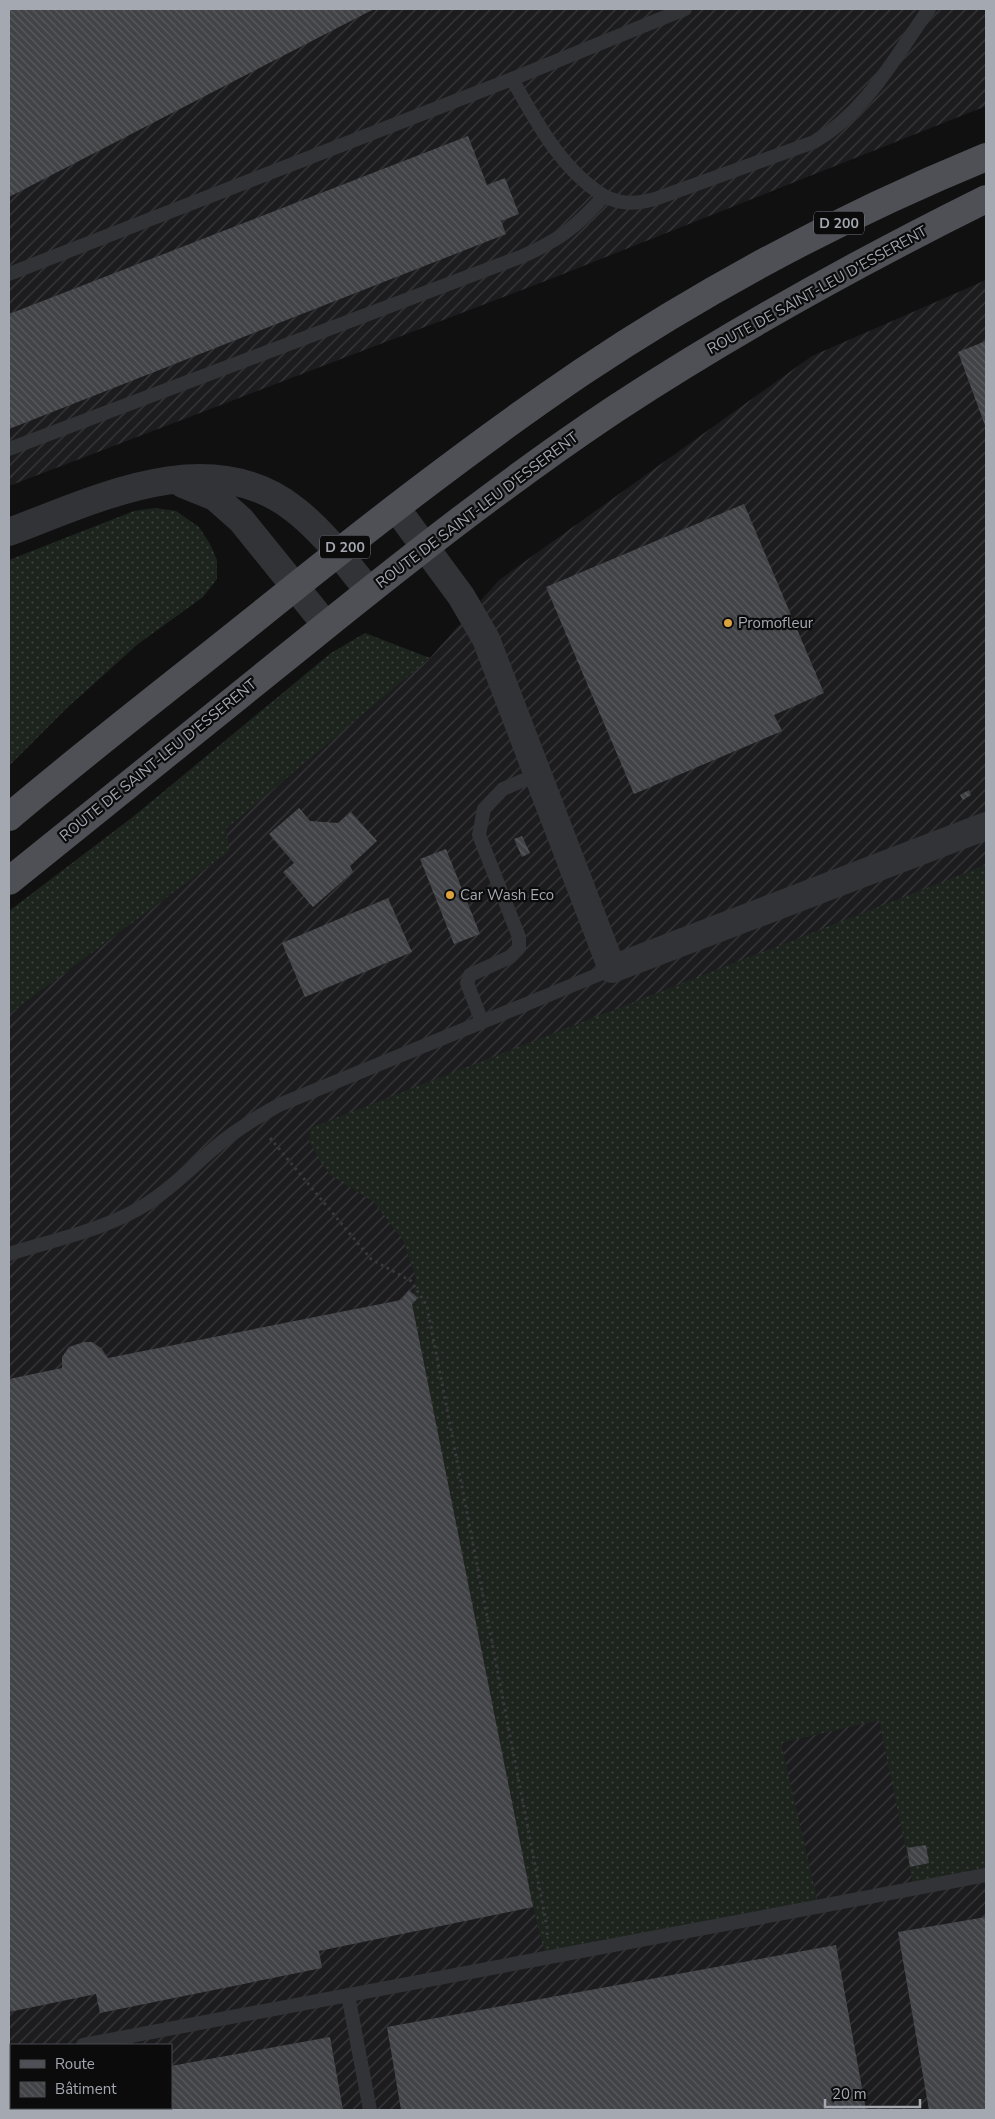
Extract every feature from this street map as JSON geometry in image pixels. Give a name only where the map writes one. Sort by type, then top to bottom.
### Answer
[{"type":"main road","name":"D 200","points":[[9,817],[338,553],[554,391],[698,299],[822,231],[986,157]]},
{"type":"main road","name":"ROUTE DE SAINT-LEU D'ESSERENT","points":[[9,881],[426,546],[579,434],[710,349],[847,271],[986,199]]},
{"type":"street","points":[[9,532],[129,488],[166,481],[220,480],[256,487],[295,509],[322,534],[369,591]]},
{"type":"street","points":[[166,481],[201,490],[226,506],[241,520],[326,625]]},
{"type":"street","points":[[396,508],[426,546],[461,596],[486,639],[612,969],[986,826]]},
{"type":"lane","points":[[9,274],[512,79],[685,9]]},
{"type":"lane","points":[[512,79],[534,119],[558,154],[590,188],[618,203],[642,202],[778,155],[823,137],[846,120],[867,98],[929,9]]},
{"type":"lane","points":[[9,449],[523,256],[543,247],[573,229],[604,196]]},
{"type":"lane","points":[[482,1022],[467,983],[470,975],[510,957],[519,948],[519,937],[479,835],[484,809],[503,789],[538,774]]},
{"type":"lane","points":[[9,1254],[104,1224],[146,1204],[165,1191],[211,1151],[254,1118],[279,1105],[612,969]]},
{"type":"lane","points":[[88,2044],[986,1874]]},
{"type":"lane","points":[[348,1995],[370,2110]]},
{"type":"path","points":[[254,1118],[371,1259],[411,1282],[427,1306],[547,1927],[546,1958]]},
{"type":"shaded area","points":[[9,9],[986,9],[986,106],[553,278],[9,486]]},
{"type":"shaded area","points":[[986,280],[986,2110],[9,2110],[9,1014],[230,851],[225,829],[430,658],[499,580],[812,356]]},
{"type":"shaded area","points":[[155,508],[176,511],[199,527],[210,544],[217,560],[217,579],[203,597],[138,644],[68,707],[9,766],[9,560],[134,511]]},
{"type":"shaded area","points":[[365,633],[430,658],[226,829],[230,851],[9,1014],[9,911],[134,816],[331,653]]},
{"type":"shaded area","points":[[986,865],[986,1875],[914,1889],[879,1720],[781,1743],[819,1907],[546,1958],[533,1907],[412,1304],[416,1278],[403,1240],[374,1202],[330,1175],[309,1141],[310,1128]]},
{"type":"building","points":[[9,9],[374,9],[9,197]]},
{"type":"building","points":[[468,136],[487,185],[505,178],[519,214],[501,221],[506,234],[9,429],[9,314]]},
{"type":"building","points":[[986,341],[986,428],[958,352]]},
{"type":"building","points":[[744,504],[824,693],[774,715],[782,731],[634,794],[546,587]]},
{"type":"building","points":[[969,790],[971,795],[963,800],[960,795]]},
{"type":"building","points":[[299,808],[310,821],[338,823],[351,812],[377,841],[350,866],[353,872],[313,907],[283,872],[294,863],[269,834]]},
{"type":"building","points":[[522,836],[530,853],[522,857],[514,839]]},
{"type":"building","name":"Car Wash Eco","points":[[446,849],[480,934],[454,944],[420,859]]},
{"type":"building","points":[[388,898],[412,952],[305,997],[282,943]]},
{"type":"building","points":[[409,1290],[418,1298],[412,1304],[533,1907],[319,1951],[322,1968],[100,2013],[96,1994],[9,2012],[9,1379],[62,1368],[62,1357],[69,1347],[84,1342],[92,1342],[101,1348],[108,1358],[401,1300]]},
{"type":"building","points":[[926,1845],[929,1863],[910,1867],[907,1848]]},
{"type":"building","points":[[986,1917],[986,2110],[929,2110],[898,1932]]},
{"type":"building","points":[[836,1945],[866,2110],[401,2110],[387,2027]]},
{"type":"building","points":[[330,2037],[343,2110],[82,2109],[172,2109],[172,2066]]},
{"type":"place","name":"Promofleur","points":[[728,623]]},
{"type":"place","name":"Car Wash Eco","points":[[450,895]]}]
